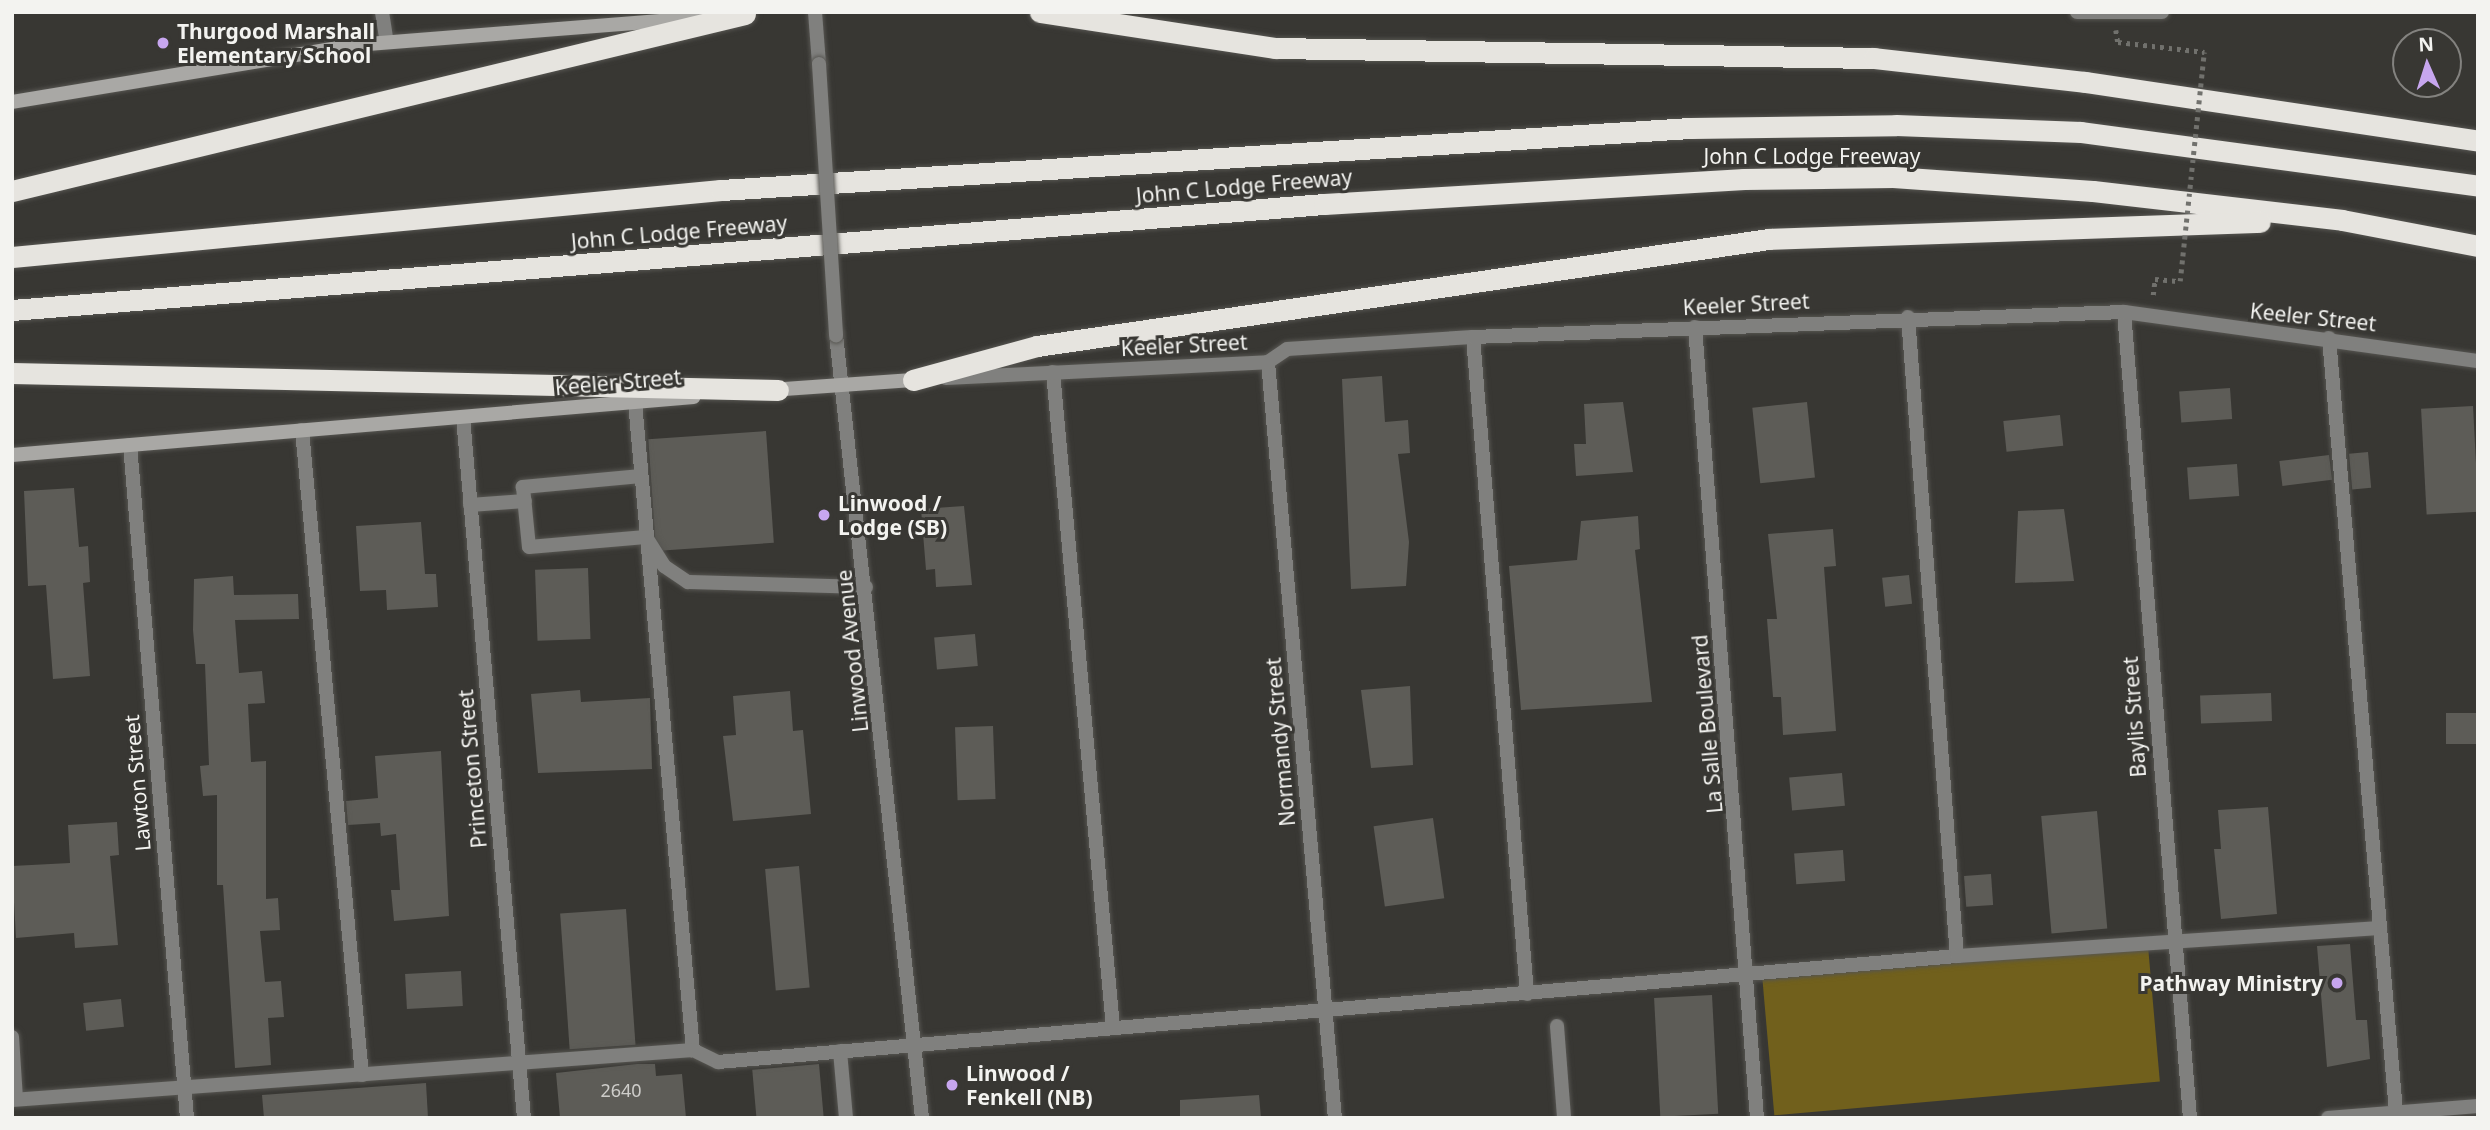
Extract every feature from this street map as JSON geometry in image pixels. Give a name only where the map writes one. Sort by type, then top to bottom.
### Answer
[{"type":"highway","points":[[1040,12],[1275,48],[1874,58],[2085,82],[2478,141]]},
{"type":"highway","points":[[12,191],[752,13]]},
{"type":"highway","name":"John C Lodge Freeway","points":[[12,257],[721,190],[1691,128],[1896,125],[2081,132],[2478,186]]},
{"type":"highway","name":"John C Lodge Freeway","points":[[12,310],[1613,183],[1894,177],[2093,191],[2342,220],[2478,246]]},
{"type":"highway","points":[[913,380],[1037,346],[1769,239],[2342,220]]},
{"type":"highway","points":[[12,373],[778,390]]},
{"type":"main road","points":[[12,102],[387,42],[752,13]]},
{"type":"main road","name":"Keeler Street","points":[[12,455],[913,380]]},
{"type":"street","points":[[382,12],[387,42]]},
{"type":"street","name":"Linwood Avenue","points":[[815,12],[840,384],[866,587],[922,1118]]},
{"type":"street","points":[[2077,12],[2162,12]]},
{"type":"street","name":"Keeler Street","points":[[913,380],[1268,362],[1287,349],[1473,337],[1908,317],[2124,312],[2329,338],[2478,362]]},
{"type":"street","name":"Baylis Street","points":[[2124,312],[2173,940],[2190,1118]]},
{"type":"street","points":[[1908,317],[1957,956]]},
{"type":"street","name":"La Salle Boulevard","points":[[1695,327],[1749,976],[1757,1118]]},
{"type":"street","points":[[1473,337],[1527,994]]},
{"type":"street","points":[[2329,338],[2396,1112]]},
{"type":"street","name":"Normandy Street","points":[[1268,362],[1335,1118]]},
{"type":"street","points":[[1053,372],[1113,1027]]},
{"type":"street","points":[[635,402],[693,1050]]},
{"type":"street","name":"Princeton Street","points":[[463,417],[524,1118]]},
{"type":"street","points":[[302,430],[362,1075]]},
{"type":"street","name":"Lawton Street","points":[[130,445],[187,1118]]},
{"type":"street","points":[[641,476],[523,487],[529,547],[646,537]]},
{"type":"street","points":[[470,505],[525,501]]},
{"type":"street","points":[[646,537],[664,566],[688,582],[866,587]]},
{"type":"street","points":[[12,1037],[14,1100],[693,1050],[718,1062],[1749,976],[1957,956],[2380,928]]},
{"type":"street","points":[[1557,1026],[1564,1118]]},
{"type":"street","points":[[840,1051],[846,1118]]},
{"type":"street","points":[[2328,1118],[2478,1106]]},
{"type":"path","points":[[2118,42],[2204,52],[2180,281],[2155,279],[2153,299]]},
{"type":"shaded area","points":[[2148,946],[2160,1081],[1774,1115],[1762,980]]},
{"type":"building","points":[[1382,376],[1385,422],[1408,420],[1410,453],[1398,454],[1409,542],[1406,586],[1351,589],[1342,379]]},
{"type":"building","points":[[2230,388],[2232,419],[2181,422],[2179,392]]},
{"type":"building","points":[[1623,402],[1633,472],[1576,476],[1574,444],[1586,444],[1584,404]]},
{"type":"building","points":[[1807,402],[1815,478],[1760,483],[1752,408]]},
{"type":"building","points":[[2473,406],[2478,512],[2427,515],[2421,409]]},
{"type":"building","points":[[2060,415],[2063,446],[2007,452],[2003,421]]},
{"type":"building","points":[[766,431],[774,543],[656,551],[648,439]]},
{"type":"building","points":[[2368,452],[2371,488],[2352,490],[2349,454]]},
{"type":"building","points":[[2329,455],[2332,480],[2282,486],[2279,461]]},
{"type":"building","points":[[2237,464],[2239,496],[2189,499],[2187,467]]},
{"type":"building","points":[[74,488],[79,547],[88,546],[90,582],[83,583],[90,676],[53,679],[46,585],[28,586],[24,491]]},
{"type":"building","points":[[964,506],[972,585],[936,587],[935,569],[926,570],[921,509]]},
{"type":"building","points":[[2064,509],[2074,581],[2015,583],[2018,511]]},
{"type":"building","points":[[1638,516],[1640,549],[1635,550],[1652,702],[1521,710],[1509,566],[1577,560],[1581,521]]},
{"type":"building","points":[[421,522],[425,574],[436,574],[438,607],[387,610],[386,590],[360,591],[356,526]]},
{"type":"building","points":[[1833,529],[1836,566],[1824,567],[1836,731],[1783,735],[1781,697],[1773,697],[1767,619],[1777,619],[1768,534]]},
{"type":"building","points":[[588,568],[590,639],[538,641],[535,570]]},
{"type":"building","points":[[1909,575],[1912,604],[1885,607],[1882,578]]},
{"type":"building","points":[[233,576],[234,595],[298,594],[299,619],[235,620],[239,673],[262,671],[265,703],[248,704],[251,762],[266,761],[266,899],[278,898],[280,930],[260,931],[265,982],[281,981],[284,1017],[268,1018],[271,1065],[235,1068],[223,885],[217,885],[217,795],[203,796],[200,766],[209,765],[205,664],[196,664],[193,630],[194,579]]},
{"type":"building","points":[[975,634],[978,666],[937,669],[934,638]]},
{"type":"building","points":[[1410,686],[1413,765],[1371,768],[1361,690]]},
{"type":"building","points":[[580,690],[581,702],[650,698],[652,769],[538,773],[531,694]]},
{"type":"building","points":[[790,691],[793,731],[803,730],[811,814],[733,821],[723,736],[736,735],[733,696]]},
{"type":"building","points":[[2271,693],[2272,721],[2201,723],[2200,695]]},
{"type":"building","points":[[2446,713],[2478,713],[2478,744],[2446,744]]},
{"type":"building","points":[[993,726],[996,799],[958,800],[955,727]]},
{"type":"building","points":[[441,751],[449,916],[394,921],[391,890],[400,890],[396,834],[381,836],[380,823],[348,825],[346,801],[378,798],[375,756]]},
{"type":"building","points":[[1842,773],[1845,806],[1792,810],[1789,778]]},
{"type":"building","points":[[2268,807],[2277,914],[2221,919],[2214,849],[2221,849],[2218,810]]},
{"type":"building","points":[[2097,811],[2107,929],[2051,933],[2041,816]]},
{"type":"building","points":[[1433,818],[1444,898],[1385,907],[1374,826]]},
{"type":"building","points":[[117,822],[119,855],[110,856],[118,945],[75,948],[74,933],[16,938],[12,866],[70,863],[68,825]]},
{"type":"building","points":[[1843,850],[1845,881],[1796,884],[1794,853]]},
{"type":"building","points":[[799,866],[810,988],[776,990],[765,869]]},
{"type":"building","points":[[1991,874],[1993,905],[1966,907],[1964,876]]},
{"type":"building","points":[[626,909],[635,1045],[570,1049],[560,914]]},
{"type":"building","name":"Pathway Ministry","points":[[2350,944],[2356,1020],[2367,1020],[2370,1059],[2327,1067],[2317,946]]},
{"type":"building","points":[[461,971],[463,1006],[407,1009],[405,974]]},
{"type":"building","points":[[1712,995],[1718,1114],[1660,1117],[1654,998]]},
{"type":"building","points":[[121,999],[124,1027],[86,1031],[83,1003]]},
{"type":"building","points":[[655,1064],[656,1076],[682,1074],[686,1118],[560,1118],[556,1073]]},
{"type":"building","points":[[819,1064],[824,1118],[756,1118],[752,1070]]},
{"type":"building","points":[[426,1083],[428,1118],[264,1118],[262,1095]]},
{"type":"building","points":[[1259,1095],[1261,1118],[1180,1118],[1180,1100]]},
{"type":"place","name":"Thurgood Marshall Elementary School","points":[[163,43]]},
{"type":"place","name":"Linwood / Lodge (SB)","points":[[824,515]]},
{"type":"place","name":"Pathway Ministry","points":[[2337,983]]},
{"type":"place","name":"Linwood / Fenkell (NB)","points":[[952,1085]]}]
